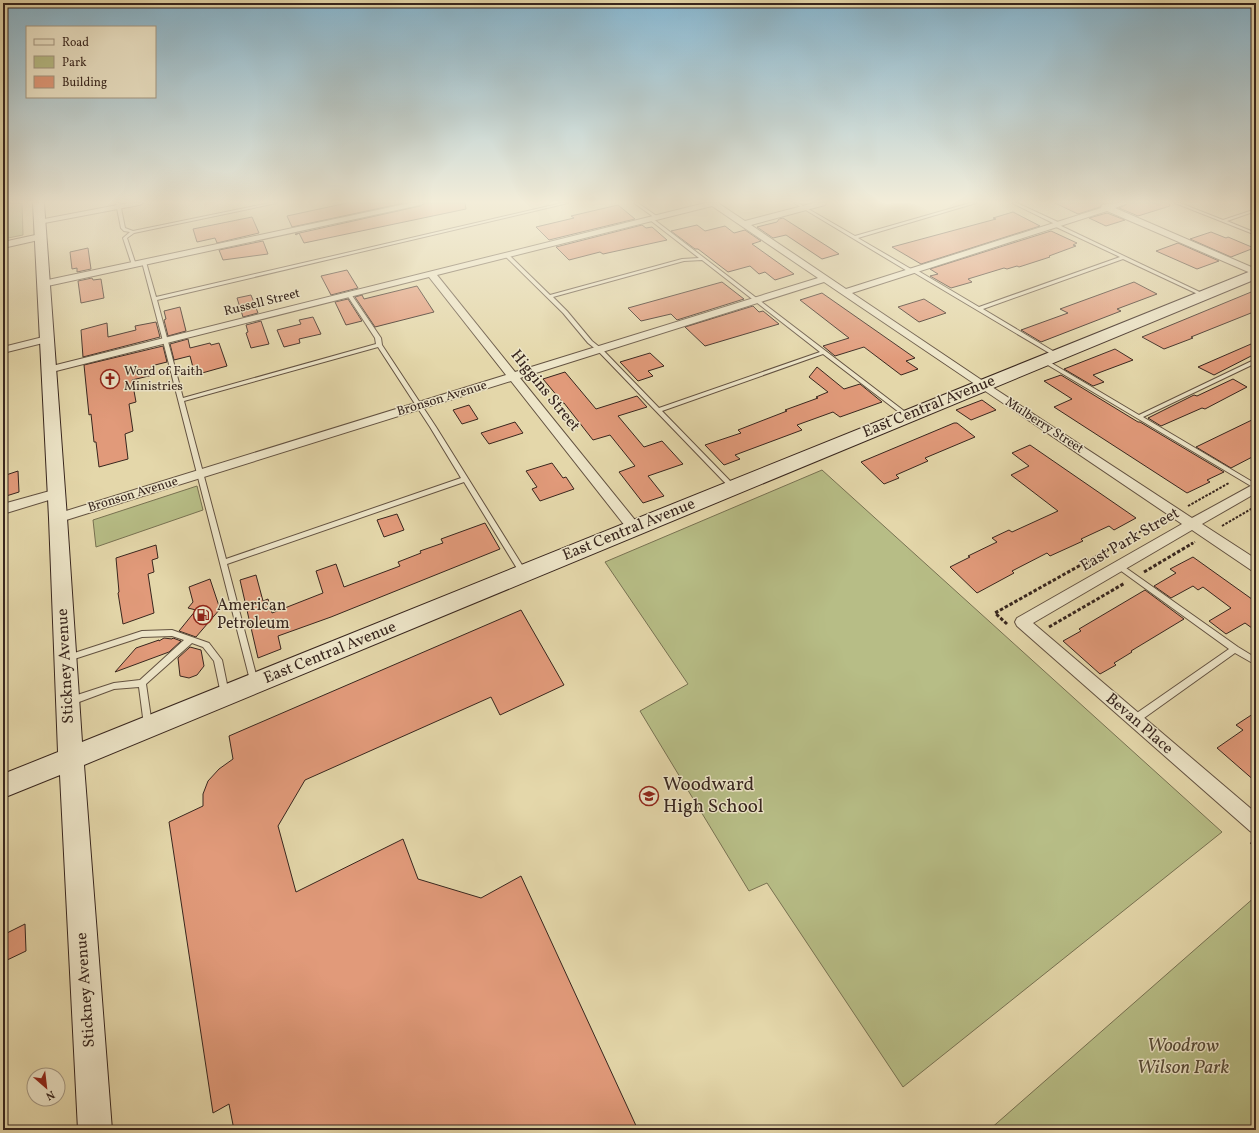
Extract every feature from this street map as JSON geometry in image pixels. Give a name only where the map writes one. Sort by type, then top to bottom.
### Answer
[{"type":"street","name":"Stickney Avenue","points":[[41,256],[57,493],[71,759],[95,1130]]},
{"type":"street","points":[[43,284],[173,256]]},
{"type":"street","name":"Russell Street","points":[[48,370],[503,256]]},
{"type":"street","name":"Mulberry Street","points":[[792,256],[982,385],[1256,566]]},
{"type":"street","points":[[845,292],[959,256]]},
{"type":"street","points":[[1217,256],[1256,273]]},
{"type":"street","name":"East Central Avenue","points":[[3,786],[1256,273]]},
{"type":"street","name":"Higgins Street","points":[[431,274],[634,528]]},
{"type":"street","name":"Bronson Avenue","points":[[58,518],[826,279]]},
{"type":"street","points":[[3,350],[47,339]]},
{"type":"street","name":"East Park Street","points":[[1017,625],[1256,487]]},
{"type":"street","points":[[3,508],[57,493]]},
{"type":"street","name":"Bevan Place","points":[[1017,625],[1134,720],[1252,832]]},
{"type":"lane","points":[[131,256],[134,264]]},
{"type":"lane","points":[[154,299],[339,256]]},
{"type":"lane","points":[[507,256],[565,312],[590,342],[600,350],[733,487]]},
{"type":"lane","points":[[699,256],[906,415]]},
{"type":"lane","points":[[885,256],[979,309],[1139,417],[1256,487]]},
{"type":"lane","points":[[979,309],[1124,257],[1204,295]]},
{"type":"lane","points":[[549,297],[684,260],[703,259]]},
{"type":"lane","points":[[144,262],[255,684]]},
{"type":"lane","points":[[349,295],[378,338],[379,345],[433,427],[523,573]]},
{"type":"lane","points":[[181,400],[379,345]]},
{"type":"lane","points":[[659,410],[824,352]]},
{"type":"lane","points":[[1139,417],[1256,361]]},
{"type":"lane","points":[[223,563],[465,479]]},
{"type":"lane","points":[[1120,566],[1235,649],[1256,662]]},
{"type":"lane","points":[[66,658],[142,634],[172,633],[206,645],[218,660],[225,696]]},
{"type":"lane","points":[[68,702],[114,686],[142,683],[190,640]]},
{"type":"lane","points":[[1134,720],[1235,649]]},
{"type":"lane","points":[[142,683],[148,727]]},
{"type":"path","points":[[1017,625],[994,613],[1240,477]]},
{"type":"path","points":[[1252,832],[1256,846]]},
{"type":"green space","points":[[822,470],[1222,832],[903,1087],[767,883],[749,891],[640,711],[688,684],[605,562]]},
{"type":"green space","points":[[197,486],[203,510],[96,547],[93,520]]},
{"type":"green space","name":"Woodrow Wilson Park","points":[[1256,896],[1256,1130],[989,1130]]},
{"type":"building","points":[[70,256],[89,256],[91,269],[77,272],[77,268],[72,269]]},
{"type":"building","points":[[221,256],[254,256],[223,260]]},
{"type":"building","points":[[565,256],[585,256],[569,260]]},
{"type":"building","points":[[707,256],[769,256],[794,274],[775,280],[765,272],[759,274],[750,266],[728,272]]},
{"type":"building","points":[[817,256],[833,256],[822,259]]},
{"type":"building","points":[[907,256],[946,256],[921,264]]},
{"type":"building","points":[[972,256],[1050,257],[1019,267],[1004,268],[968,279],[972,282],[951,288],[930,276],[938,274],[930,269]]},
{"type":"building","points":[[1167,256],[1207,256],[1219,261],[1197,269]]},
{"type":"building","points":[[347,270],[358,288],[331,295],[321,276]]},
{"type":"building","points":[[92,278],[93,280],[101,279],[104,298],[81,303],[78,281]]},
{"type":"building","points":[[722,282],[744,299],[677,320],[671,314],[641,321],[628,308]]},
{"type":"building","points":[[1134,282],[1157,294],[1117,309],[1121,311],[1041,342],[1021,330],[1068,313],[1060,309]]},
{"type":"building","points":[[417,286],[434,312],[375,327],[355,297],[362,295],[364,299]]},
{"type":"building","points":[[1256,290],[1256,311],[1191,337],[1193,338],[1164,349],[1142,337]]},
{"type":"building","points":[[822,293],[915,358],[906,361],[918,369],[901,375],[864,347],[835,356],[823,346],[849,338],[800,300]]},
{"type":"building","points":[[251,295],[258,313],[243,317],[237,298]]},
{"type":"building","points":[[348,299],[362,321],[346,325],[335,302]]},
{"type":"building","points":[[924,299],[946,313],[919,322],[898,307]]},
{"type":"building","points":[[753,306],[759,312],[763,311],[779,324],[705,346],[685,327]]},
{"type":"building","points":[[180,307],[186,331],[168,336],[164,320],[166,319],[164,311]]},
{"type":"building","points":[[313,317],[321,334],[299,339],[300,343],[284,347],[277,330],[301,324],[299,320]]},
{"type":"building","points":[[261,321],[269,344],[251,348],[246,333],[248,332],[246,325]]},
{"type":"building","points":[[156,322],[160,337],[83,357],[81,330],[107,323],[108,337],[136,330],[135,326]]},
{"type":"building","points":[[188,339],[190,348],[210,343],[211,345],[219,343],[227,366],[195,375],[190,356],[174,360],[170,344]]},
{"type":"building","points":[[1251,344],[1255,354],[1214,375],[1198,367]]},
{"type":"building","points":[[163,346],[167,362],[151,366],[153,375],[132,380],[136,402],[129,404],[133,431],[125,434],[128,459],[99,467],[96,442],[94,442],[91,414],[89,415],[84,365]]},
{"type":"building","points":[[1115,349],[1133,360],[1093,375],[1104,382],[1093,386],[1064,369]]},
{"type":"building","points":[[650,353],[664,366],[648,371],[653,376],[638,381],[620,362]]},
{"type":"building","points":[[817,367],[844,389],[860,384],[882,402],[840,417],[833,412],[797,425],[802,430],[735,455],[740,459],[724,465],[705,445],[741,433],[738,430],[818,398],[816,397],[828,392],[809,377]]},
{"type":"building","points":[[565,372],[596,409],[637,396],[647,407],[618,416],[644,447],[662,441],[683,464],[648,476],[664,496],[643,503],[619,472],[635,466],[610,435],[593,440],[543,379]]},
{"type":"building","points":[[1061,375],[1224,472],[1207,480],[1210,482],[1187,493],[1054,407],[1072,399],[1044,381]]},
{"type":"building","points":[[1233,379],[1247,387],[1205,409],[1202,408],[1161,426],[1148,418],[1194,395],[1197,396]]},
{"type":"building","points":[[982,400],[996,410],[971,420],[956,410]]},
{"type":"building","points":[[469,405],[478,419],[462,424],[453,410]]},
{"type":"building","points":[[1256,418],[1256,455],[1231,468],[1196,447]]},
{"type":"building","points":[[515,422],[523,433],[489,444],[481,433]]},
{"type":"building","points":[[957,423],[975,437],[925,458],[928,461],[896,475],[899,478],[884,484],[861,462]]},
{"type":"building","points":[[1030,445],[1136,518],[1114,530],[1109,526],[1081,539],[1083,541],[1050,556],[1047,553],[1012,571],[1014,573],[977,593],[950,567],[970,557],[968,556],[997,542],[992,538],[1009,530],[1012,532],[1058,511],[1011,475],[1029,466],[1012,453]]},
{"type":"building","points":[[552,463],[563,478],[566,477],[574,489],[540,501],[532,489],[537,487],[526,471]]},
{"type":"building","points":[[18,471],[19,492],[3,497],[3,476]]},
{"type":"building","points":[[397,514],[404,530],[384,537],[377,520]]},
{"type":"building","points":[[485,523],[500,549],[331,617],[278,636],[281,649],[258,658],[240,580],[256,575],[263,601],[268,599],[272,613],[323,593],[316,571],[336,564],[344,587],[400,566],[398,562],[421,553],[420,551],[443,543],[441,539]]},
{"type":"building","points":[[156,545],[158,558],[152,560],[154,572],[148,574],[154,613],[123,624],[118,593],[116,558]]},
{"type":"building","points":[[1193,557],[1256,602],[1256,631],[1245,623],[1226,634],[1209,621],[1231,608],[1203,587],[1198,590],[1193,586],[1171,598],[1154,586],[1176,573],[1170,569]]},
{"type":"building","points":[[210,579],[220,609],[196,637],[179,631],[196,610],[188,608],[193,602],[189,587]]},
{"type":"building","points":[[1145,590],[1184,619],[1131,651],[1132,652],[1114,663],[1116,665],[1100,674],[1063,641],[1081,631],[1079,629]]},
{"type":"building","points":[[521,610],[564,685],[500,715],[491,697],[305,780],[278,826],[296,892],[403,839],[418,879],[481,898],[521,876],[638,1130],[234,1130],[229,1104],[213,1113],[169,822],[203,806],[203,794],[208,781],[219,769],[233,759],[229,736]]},
{"type":"building","points":[[164,638],[173,638],[181,641],[169,652],[115,672],[136,648]]},
{"type":"building","points":[[190,647],[201,650],[204,666],[197,675],[189,678],[180,676],[178,658]]},
{"type":"building","points":[[1256,712],[1256,782],[1217,748],[1243,730],[1236,725]]},
{"type":"building","points":[[25,924],[26,951],[3,962],[3,935]]},
{"type":"place","name":"Word of Faith Ministries","points":[[110,379]]},
{"type":"place","name":"American Petroleum","points":[[203,615]]},
{"type":"place","name":"Woodward High School","points":[[649,796]]}]
